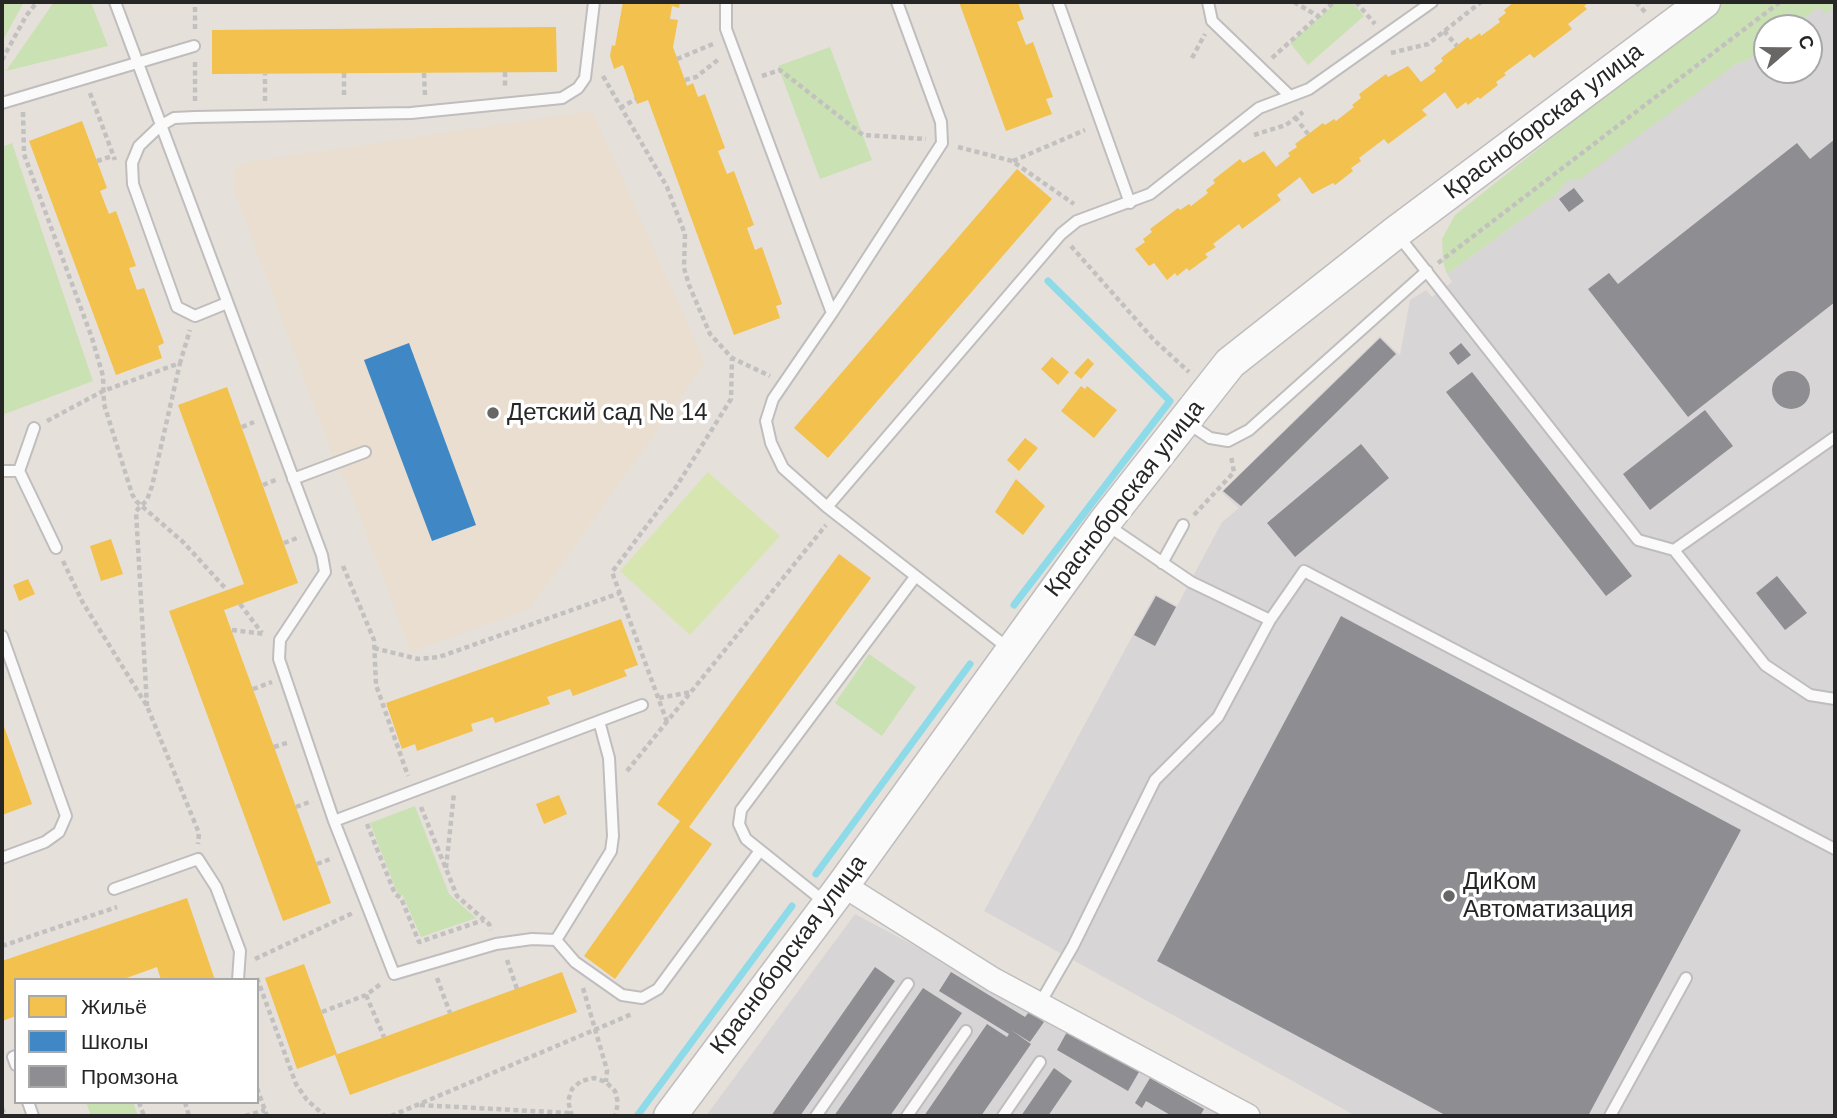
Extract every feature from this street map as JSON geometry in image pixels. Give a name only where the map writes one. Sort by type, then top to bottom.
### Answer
[{"type":"street","name":"Красноборская улица","points":[[670,1116],[835,895],[1104,523],[1230,363],[1395,233],[1704,2]]},
{"type":"street","points":[[835,895],[1248,1116]]},
{"type":"lane","points":[[115,2],[322,555],[325,572],[280,640],[279,659],[334,821],[394,974],[499,944],[532,939],[556,940],[575,962],[622,995],[642,998],[657,989],[759,852]]},
{"type":"lane","points":[[227,303],[195,316],[177,307],[133,184],[132,163],[139,146],[160,126],[174,118],[411,113],[562,97],[578,88],[585,78],[594,2]]},
{"type":"lane","points":[[726,2],[726,29],[832,313]]},
{"type":"lane","points":[[897,2],[941,122],[942,143],[832,313],[783,383],[773,399],[766,421],[771,443],[783,468],[831,510],[1010,650]]},
{"type":"lane","points":[[1058,2],[1130,204]]},
{"type":"lane","points":[[1208,2],[1212,21],[1290,96]]},
{"type":"lane","points":[[831,510],[1061,234],[1077,221],[1130,204],[1150,194],[1259,108],[1309,89],[1432,2]]},
{"type":"lane","points":[[2,103],[194,46]]},
{"type":"lane","points":[[1395,233],[1638,540],[1674,550],[1765,665],[1810,695],[1835,699]]},
{"type":"lane","points":[[1185,421],[1210,438],[1228,440],[1250,430],[1427,271]]},
{"type":"lane","points":[[34,428],[19,471],[56,548]]},
{"type":"lane","points":[[1674,550],[1835,437]]},
{"type":"lane","points":[[293,479],[365,452]]},
{"type":"lane","points":[[2,471],[19,471]]},
{"type":"lane","points":[[1104,523],[1191,582],[1270,620]]},
{"type":"lane","points":[[1162,563],[1184,525]]},
{"type":"lane","points":[[1040,1005],[1073,946],[1155,780],[1218,717],[1270,620],[1304,571],[1835,849]]},
{"type":"lane","points":[[835,895],[759,852],[746,839],[739,824],[741,810],[915,577]]},
{"type":"lane","points":[[2,636],[66,816],[59,832],[45,842],[2,858]]},
{"type":"lane","points":[[334,821],[642,705]]},
{"type":"lane","points":[[556,940],[611,851],[613,836],[606,738],[599,721]]},
{"type":"lane","points":[[114,889],[198,859],[216,887],[240,951],[239,978]]},
{"type":"lane","points":[[1609,1116],[1686,978]]},
{"type":"lane","points":[[816,1116],[908,984]]},
{"type":"lane","points":[[907,1116],[966,1031]]},
{"type":"lane","points":[[1003,1116],[1040,1062]]},
{"type":"path","points":[[2,60],[4,52],[37,2]]},
{"type":"path","points":[[1294,2],[1318,16]]},
{"type":"path","points":[[1261,68],[1334,2]]},
{"type":"path","points":[[1356,2],[1385,35]]},
{"type":"path","points":[[1427,271],[1780,2]]},
{"type":"path","points":[[1444,31],[1457,46]]},
{"type":"path","points":[[677,59],[720,41]]},
{"type":"path","points":[[685,80],[696,76],[725,54]]},
{"type":"path","points":[[746,82],[780,70],[863,135]]},
{"type":"path","points":[[344,73],[344,114]]},
{"type":"path","points":[[265,74],[265,116]]},
{"type":"path","points":[[601,74],[647,149],[680,218],[685,234],[684,268],[710,334],[722,351],[732,358],[783,383]]},
{"type":"path","points":[[22,97],[24,154],[92,338],[103,376],[104,404],[127,481],[142,508],[183,542],[227,590]]},
{"type":"path","points":[[620,108],[636,99]]},
{"type":"path","points":[[1296,117],[1308,134]]},
{"type":"path","points":[[1090,128],[1012,161],[1076,205],[1097,215]]},
{"type":"path","points":[[1061,234],[1154,340],[1209,389]]},
{"type":"path","points":[[147,706],[136,511],[142,508],[152,485],[180,363],[195,316]]},
{"type":"path","points":[[667,722],[612,572],[676,487],[731,399],[732,358]]},
{"type":"path","points":[[34,428],[103,391],[180,363]]},
{"type":"path","points":[[1184,525],[1234,472],[1228,440]]},
{"type":"path","points":[[610,791],[691,692],[831,510]]},
{"type":"path","points":[[56,548],[83,603],[147,706],[199,832],[198,859]]},
{"type":"path","points":[[340,558],[367,618],[374,648],[376,685],[382,706],[446,869],[457,895],[484,920],[499,944],[517,989]]},
{"type":"path","points":[[374,648],[418,659],[439,657],[620,593]]},
{"type":"path","points":[[240,604],[262,633]]},
{"type":"path","points":[[232,631],[262,633],[280,640]]},
{"type":"path","points":[[642,705],[659,698],[691,692]]},
{"type":"path","points":[[446,869],[456,775]]},
{"type":"path","points":[[361,811],[395,894],[401,898],[419,942],[484,920]]},
{"type":"path","points":[[2,946],[129,903]]},
{"type":"path","points":[[258,978],[253,963],[367,906]]},
{"type":"path","points":[[575,962],[607,1070],[606,1082]]},
{"type":"path","points":[[432,963],[450,1013]]},
{"type":"path","points":[[259,980],[296,1084],[307,1100],[325,1116]]},
{"type":"path","points":[[322,1012],[366,995],[384,1037]]},
{"type":"path","points":[[391,1116],[631,1016],[642,998]]},
{"type":"path","points":[[418,1105],[571,1115],[568,1101],[572,1089],[581,1081],[593,1078],[606,1082],[615,1091],[618,1103],[615,1116]]},
{"type":"path","points":[[259,1094],[267,1116]]},
{"type":"path","points":[[2,1108],[5,1116]]},
{"type":"path","points":[[245,1116],[265,1110]]},
{"type":"shaded area","points":[[1820,6],[1826,13],[1835,6],[1835,1116],[1356,1116],[984,911],[1155,594],[1177,606],[1222,522],[1239,508],[1221,492],[1380,336],[1400,355],[1410,300],[1426,290],[1432,297],[1452,282],[1447,274],[1558,193],[1563,184],[1736,64],[1753,56],[1753,84],[1823,84],[1823,14],[1809,14]]},
{"type":"shaded area","name":"Детский сад № 14","points":[[592,111],[705,363],[530,608],[411,652],[346,479],[338,470],[233,187],[233,171],[243,163]]},
{"type":"shaded area","points":[[855,914],[1235,1116],[706,1116]]},
{"type":"green space","points":[[2,2],[24,2],[2,42]]},
{"type":"green space","points":[[54,2],[91,2],[108,46],[6,71]]},
{"type":"green space","points":[[1337,2],[1352,2],[1364,16],[1308,65],[1290,43]]},
{"type":"green space","points":[[1723,2],[1835,2],[1835,6],[1826,14],[1819,7],[1810,14],[1753,14],[1753,56],[1736,64],[1580,179],[1572,179],[1563,184],[1558,193],[1447,274],[1443,262],[1442,239],[1455,215]]},
{"type":"green space","points":[[830,47],[872,160],[820,179],[778,66]]},
{"type":"green space","points":[[12,143],[93,381],[2,415],[2,147]]},
{"type":"green space","points":[[708,472],[780,536],[690,635],[620,571]]},
{"type":"green space","points":[[869,654],[916,687],[882,736],[835,703]]},
{"type":"green space","points":[[415,806],[449,894],[476,918],[421,937],[403,896],[397,892],[370,823]]},
{"type":"green space","points":[[87,1104],[134,1104],[138,1116],[91,1116]]},
{"type":"building: Жильё","points":[[623,2],[680,2],[679,8],[672,6],[670,19],[678,20],[673,47],[687,86],[693,83],[698,97],[705,94],[725,148],[718,151],[727,174],[734,171],[754,225],[747,228],[755,250],[762,247],[782,304],[776,306],[780,318],[734,335],[648,100],[637,104],[623,65],[614,69],[610,56],[612,45],[615,46]]},
{"type":"building: Жильё","points":[[959,2],[1018,2],[1024,19],[1017,22],[1026,45],[1033,42],[1053,97],[1046,99],[1052,114],[1006,131]]},
{"type":"building: Жильё","points":[[1514,2],[1590,2],[1584,6],[1587,9],[1568,24],[1572,29],[1534,58],[1530,54],[1504,73],[1506,75],[1496,82],[1498,85],[1480,99],[1478,97],[1468,105],[1466,102],[1457,109],[1445,92],[1422,110],[1427,115],[1388,144],[1384,139],[1359,158],[1361,161],[1351,168],[1353,171],[1335,185],[1333,183],[1312,194],[1300,177],[1277,195],[1281,200],[1242,229],[1239,224],[1213,244],[1216,247],[1205,254],[1208,257],[1189,271],[1187,268],[1167,280],[1154,263],[1149,266],[1135,249],[1145,242],[1143,239],[1152,232],[1150,229],[1178,208],[1180,210],[1189,204],[1191,206],[1208,193],[1206,190],[1215,183],[1213,180],[1240,159],[1243,163],[1264,151],[1276,167],[1290,156],[1288,153],[1297,147],[1295,144],[1323,123],[1325,125],[1334,119],[1336,121],[1354,107],[1352,105],[1361,98],[1359,94],[1386,74],[1388,77],[1408,66],[1421,82],[1436,71],[1434,68],[1443,61],[1441,58],[1468,37],[1470,40],[1480,33],[1481,36],[1500,22],[1498,19],[1506,13],[1504,10]]},
{"type":"building: Жильё","points":[[556,27],[557,72],[212,74],[212,30]]},
{"type":"building: Жильё","points":[[82,121],[107,188],[100,191],[109,214],[116,211],[136,266],[129,268],[137,290],[144,288],[164,343],[158,346],[162,358],[116,375],[29,141]]},
{"type":"building: Жильё","points":[[1017,169],[1052,199],[828,458],[794,428]]},
{"type":"building: Жильё","points":[[1052,357],[1069,372],[1058,385],[1041,369]]},
{"type":"building: Жильё","points":[[1088,358],[1094,364],[1081,379],[1074,373]]},
{"type":"building: Жильё","points":[[1081,386],[1085,389],[1087,386],[1117,410],[1094,438],[1061,411]]},
{"type":"building: Жильё","points":[[227,387],[298,583],[224,610],[331,903],[283,921],[169,611],[244,584],[178,405]]},
{"type":"building: Жильё","points":[[1025,438],[1038,448],[1019,471],[1007,460]]},
{"type":"building: Жильё","points":[[1016,479],[1045,506],[1023,535],[995,512]]},
{"type":"building: Жильё","points":[[111,539],[123,574],[101,581],[90,546]]},
{"type":"building: Жильё","points":[[839,554],[871,578],[689,827],[712,844],[615,979],[584,956],[680,821],[657,804]]},
{"type":"building: Жильё","points":[[28,579],[35,594],[19,601],[13,585]]},
{"type":"building: Жильё","points":[[621,619],[638,665],[624,670],[627,676],[573,696],[570,689],[547,697],[550,704],[495,723],[493,717],[471,724],[473,731],[417,751],[415,744],[402,749],[386,703]]},
{"type":"building: Жильё","points":[[2,721],[32,804],[2,815]]},
{"type":"building: Жильё","points":[[559,795],[567,814],[544,824],[536,804]]},
{"type":"building: Жильё","points":[[187,898],[214,978],[160,978],[157,967],[127,978],[14,978],[14,1017],[2,1021],[2,961]]},
{"type":"building: Жильё","points":[[304,964],[337,1054],[297,1069],[265,978]]},
{"type":"building: Жильё","points":[[562,972],[577,1012],[350,1095],[335,1055]]},
{"type":"building: Школы","points":[[409,343],[476,525],[432,541],[364,360]]},
{"type":"building: Промзона","points":[[1835,139],[1835,302],[1688,417],[1588,289],[1609,273],[1618,284],[1797,143],[1810,159]]},
{"type":"building: Промзона","points":[[1574,188],[1584,201],[1569,212],[1559,199]]},
{"type":"building: Промзона","points":[[1380,338],[1396,354],[1241,506],[1223,491]]},
{"type":"building: Промзона","points":[[1461,343],[1471,355],[1458,365],[1449,353]]},
{"type":"building: Промзона","points":[[1791,371],[1804,377],[1810,390],[1804,403],[1791,409],[1778,403],[1772,390],[1778,377]]},
{"type":"building: Промзона","points":[[1472,372],[1632,576],[1606,596],[1446,392]]},
{"type":"building: Промзона","points":[[1705,410],[1733,446],[1650,510],[1623,474]]},
{"type":"building: Промзона","points":[[1361,444],[1389,478],[1295,557],[1267,523]]},
{"type":"building: Промзона","points":[[1777,576],[1807,613],[1785,630],[1756,593]]},
{"type":"building: Промзона","points":[[1156,596],[1176,607],[1155,646],[1134,635]]},
{"type":"building: Промзона","name":"ДиКом Автоматизация","points":[[1341,616],[1741,830],[1588,1116],[1447,1116],[1157,961]]},
{"type":"building: Промзона","points":[[875,967],[895,981],[800,1116],[771,1116]]},
{"type":"building: Промзона","points":[[951,972],[1025,1017],[1029,1012],[1044,1022],[1030,1042],[1011,1030],[1031,1044],[981,1116],[924,1116],[987,1024],[1007,1037],[1009,1034],[939,991]]},
{"type":"building: Промзона","points":[[923,988],[962,1013],[890,1116],[834,1116]]},
{"type":"building: Промзона","points":[[1068,1030],[1139,1072],[1128,1091],[1057,1050]]},
{"type":"building: Промзона","points":[[1054,1068],[1072,1081],[1048,1116],[1021,1116]]},
{"type":"building: Промзона","points":[[1150,1078],[1204,1109],[1200,1116],[1172,1116],[1146,1101],[1142,1108],[1135,1103]]},
{"type":"waterway","points":[[1014,605],[1170,401],[1048,281]]},
{"type":"waterway","points":[[816,874],[970,664]]},
{"type":"waterway","points":[[637,1116],[792,906]]},
{"type":"place","name":"Детский сад № 14","points":[[493,413]]},
{"type":"place","name":"ДиКом Автоматизация","points":[[1449,896]]}]
